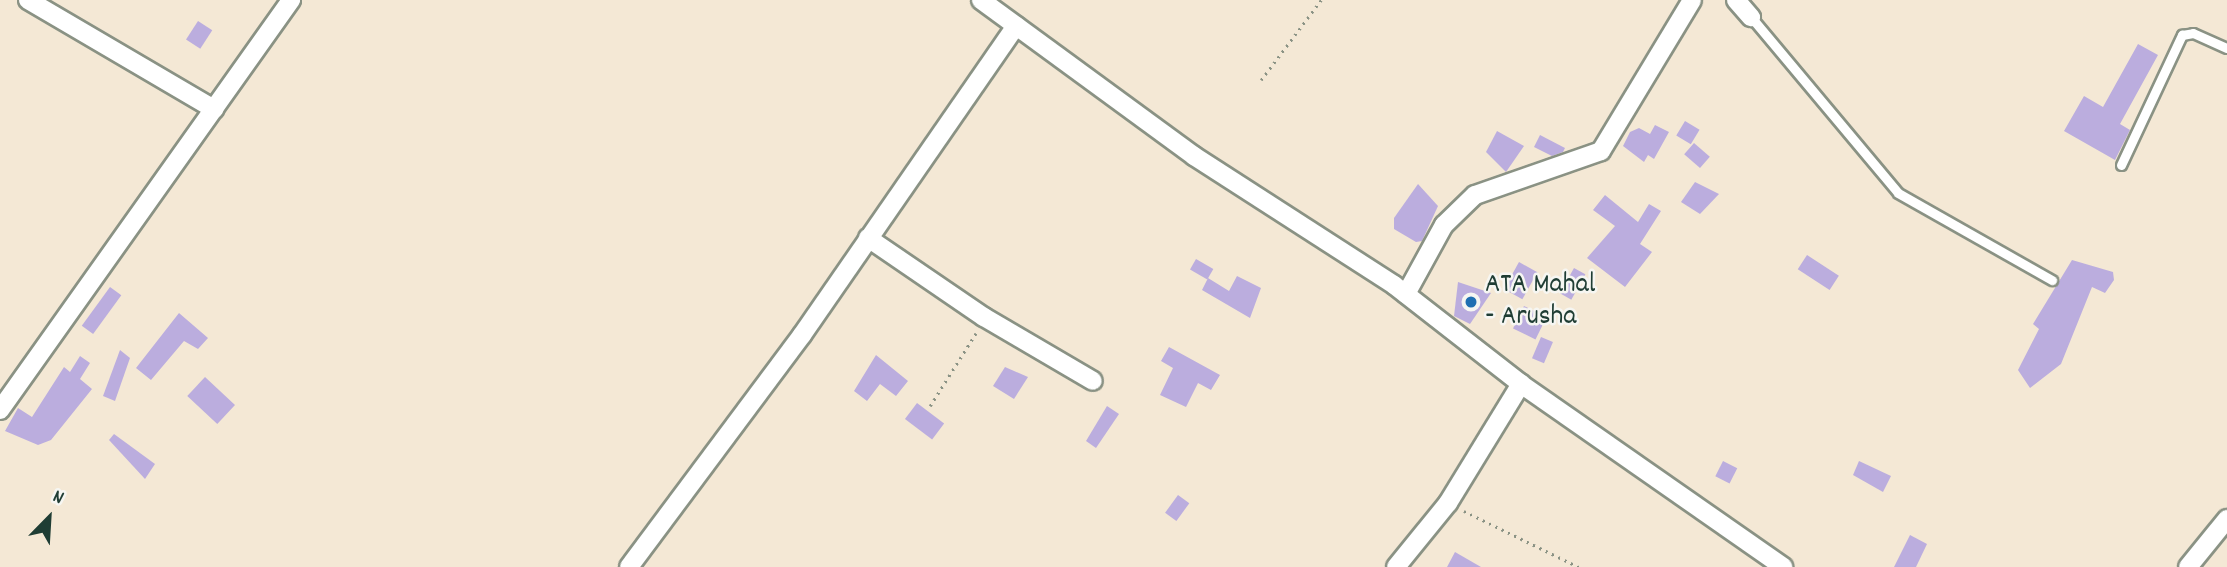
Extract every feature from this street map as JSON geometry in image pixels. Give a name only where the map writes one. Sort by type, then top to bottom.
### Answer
[{"type":"street","points":[[28,0],[214,109]]},
{"type":"street","points":[[0,410],[291,0]]},
{"type":"street","points":[[981,0],[1194,156],[1406,294],[1521,384],[1783,567]]},
{"type":"street","points":[[1406,294],[1444,225],[1475,195],[1601,151],[1692,0]]},
{"type":"street","points":[[1736,0],[1751,17]]},
{"type":"street","points":[[629,567],[868,238],[1016,26]]},
{"type":"street","points":[[868,238],[984,317],[1093,381]]},
{"type":"street","points":[[1396,567],[1448,503],[1521,384]]},
{"type":"street","points":[[2188,567],[2227,519]]},
{"type":"lane","points":[[1751,17],[1898,193],[2052,280]]},
{"type":"lane","points":[[2121,165],[2182,35],[2193,33],[2227,48]]},
{"type":"path","points":[[1261,80],[1321,0]]},
{"type":"path","points":[[930,406],[984,317]]},
{"type":"path","points":[[1448,503],[1578,567]]},
{"type":"building","points":[[198,21],[212,30],[200,49],[186,39]]},
{"type":"building","points":[[2138,44],[2158,55],[2120,124],[2130,130],[2115,160],[2064,131],[2084,96],[2103,107]]},
{"type":"building","points":[[1685,121],[1700,130],[1691,144],[1676,136]]},
{"type":"building","points":[[1655,125],[1669,132],[1654,159],[1648,155],[1644,162],[1623,146],[1630,132],[1639,128],[1650,134]]},
{"type":"building","points":[[1497,131],[1524,146],[1506,172],[1486,152]]},
{"type":"building","points":[[1540,135],[1565,148],[1563,152],[1552,156],[1534,147]]},
{"type":"building","points":[[1694,143],[1710,157],[1700,168],[1684,154]]},
{"type":"building","points":[[1695,182],[1719,194],[1700,214],[1681,202]]},
{"type":"building","points":[[1418,184],[1438,206],[1422,241],[1416,242],[1394,229],[1394,218]]},
{"type":"building","points":[[1605,195],[1638,222],[1649,204],[1661,211],[1640,244],[1652,252],[1625,287],[1587,258],[1615,226],[1593,210]]},
{"type":"building","points":[[1807,255],[1839,276],[1830,290],[1798,269]]},
{"type":"building","points":[[1196,259],[1213,269],[1207,279],[1190,269]]},
{"type":"building","points":[[2072,260],[2113,272],[2114,280],[2105,293],[2092,287],[2061,364],[2030,388],[2018,370],[2039,329],[2033,324]]},
{"type":"building","points":[[1519,262],[1537,272],[1522,299],[1504,289]]},
{"type":"building","points":[[1574,268],[1585,274],[1571,300],[1560,293]]},
{"type":"building","points":[[1237,276],[1261,288],[1250,318],[1202,290],[1208,278],[1229,291]]},
{"type":"building","name":"ATA Mahal - Arusha","points":[[1458,282],[1491,293],[1470,324],[1454,316]]},
{"type":"building","points":[[110,287],[121,295],[93,334],[82,326]]},
{"type":"building","points":[[1524,306],[1546,317],[1536,339],[1513,328]]},
{"type":"building","points":[[179,313],[208,338],[198,349],[184,341],[151,380],[136,368]]},
{"type":"building","points":[[1541,337],[1553,342],[1544,363],[1532,358]]},
{"type":"building","points":[[1169,347],[1220,375],[1211,390],[1198,383],[1186,407],[1160,395],[1173,368],[1161,361]]},
{"type":"building","points":[[120,350],[130,358],[115,401],[103,396]]},
{"type":"building","points":[[876,355],[908,381],[896,396],[880,384],[867,401],[854,391]]},
{"type":"building","points":[[80,356],[90,363],[80,379],[92,389],[51,440],[38,445],[5,431],[18,408],[32,417],[64,367],[70,372]]},
{"type":"building","points":[[1005,367],[1028,377],[1014,399],[993,386]]},
{"type":"building","points":[[205,377],[235,405],[217,424],[187,396]]},
{"type":"building","points":[[917,403],[944,423],[932,439],[905,419]]},
{"type":"building","points":[[1107,406],[1119,414],[1096,448],[1086,441]]},
{"type":"building","points":[[114,434],[155,464],[145,479],[109,440]]},
{"type":"building","points":[[1723,461],[1737,468],[1730,483],[1715,476]]},
{"type":"building","points":[[1859,461],[1891,476],[1883,492],[1853,475]]},
{"type":"building","points":[[1178,495],[1189,503],[1176,521],[1165,513]]},
{"type":"building","points":[[1910,535],[1927,544],[1916,567],[1894,567]]},
{"type":"building","points":[[1455,552],[1481,567],[1447,567]]},
{"type":"place","name":"ATA Mahal - Arusha","points":[[1471,302]]}]
